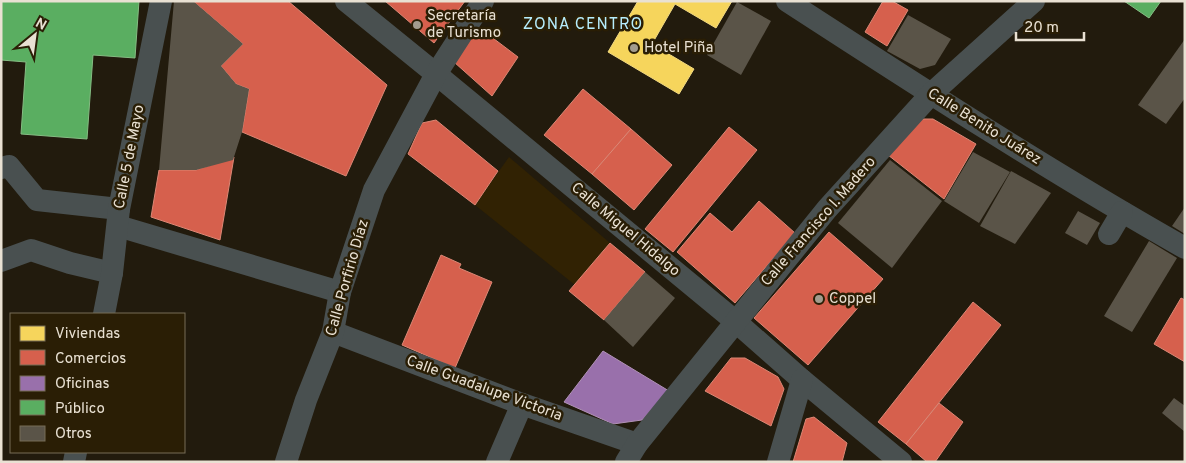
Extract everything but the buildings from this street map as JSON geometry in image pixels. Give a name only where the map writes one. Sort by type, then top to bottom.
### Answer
[{"type":"street","name":"Calle 5 de Mayo","points":[[104,313],[112,273],[118,217],[162,1]]},
{"type":"street","name":"Calle Miguel Hidalgo","points":[[346,1],[735,321],[802,380],[901,462]]},
{"type":"street","name":"Calle Porfirio Díaz","points":[[286,462],[306,400],[333,332],[340,292],[374,190],[436,74],[483,1]]},
{"type":"street","name":"Calle Benito Juárez","points":[[788,1],[931,94],[1122,212],[1185,248]]},
{"type":"street","name":"Calle Francisco I. Madero","points":[[632,453],[735,321],[827,209],[931,94],[1034,1]]},
{"type":"street","points":[[1,168],[9,166],[37,200],[118,217],[340,292]]},
{"type":"street","points":[[1109,234],[1122,212]]},
{"type":"street","points":[[1,261],[31,250],[70,263],[112,273]]},
{"type":"street","name":"Calle Guadalupe Victoria","points":[[333,332],[522,404],[632,453]]},
{"type":"street","points":[[778,462],[802,380]]},
{"type":"street","points":[[497,462],[522,404]]},
{"type":"shaded area","points":[[509,157],[610,243],[575,285],[475,205]]},
{"type":"place","name":"Secretaría de Turismo","points":[[417,25]]},
{"type":"place","name":"Hotel Piña","points":[[634,48]]},
{"type":"place","name":"Coppel","points":[[819,299]]},
{"type":"district","name":"ZONA CENTRO","points":[[583,25]]}]
